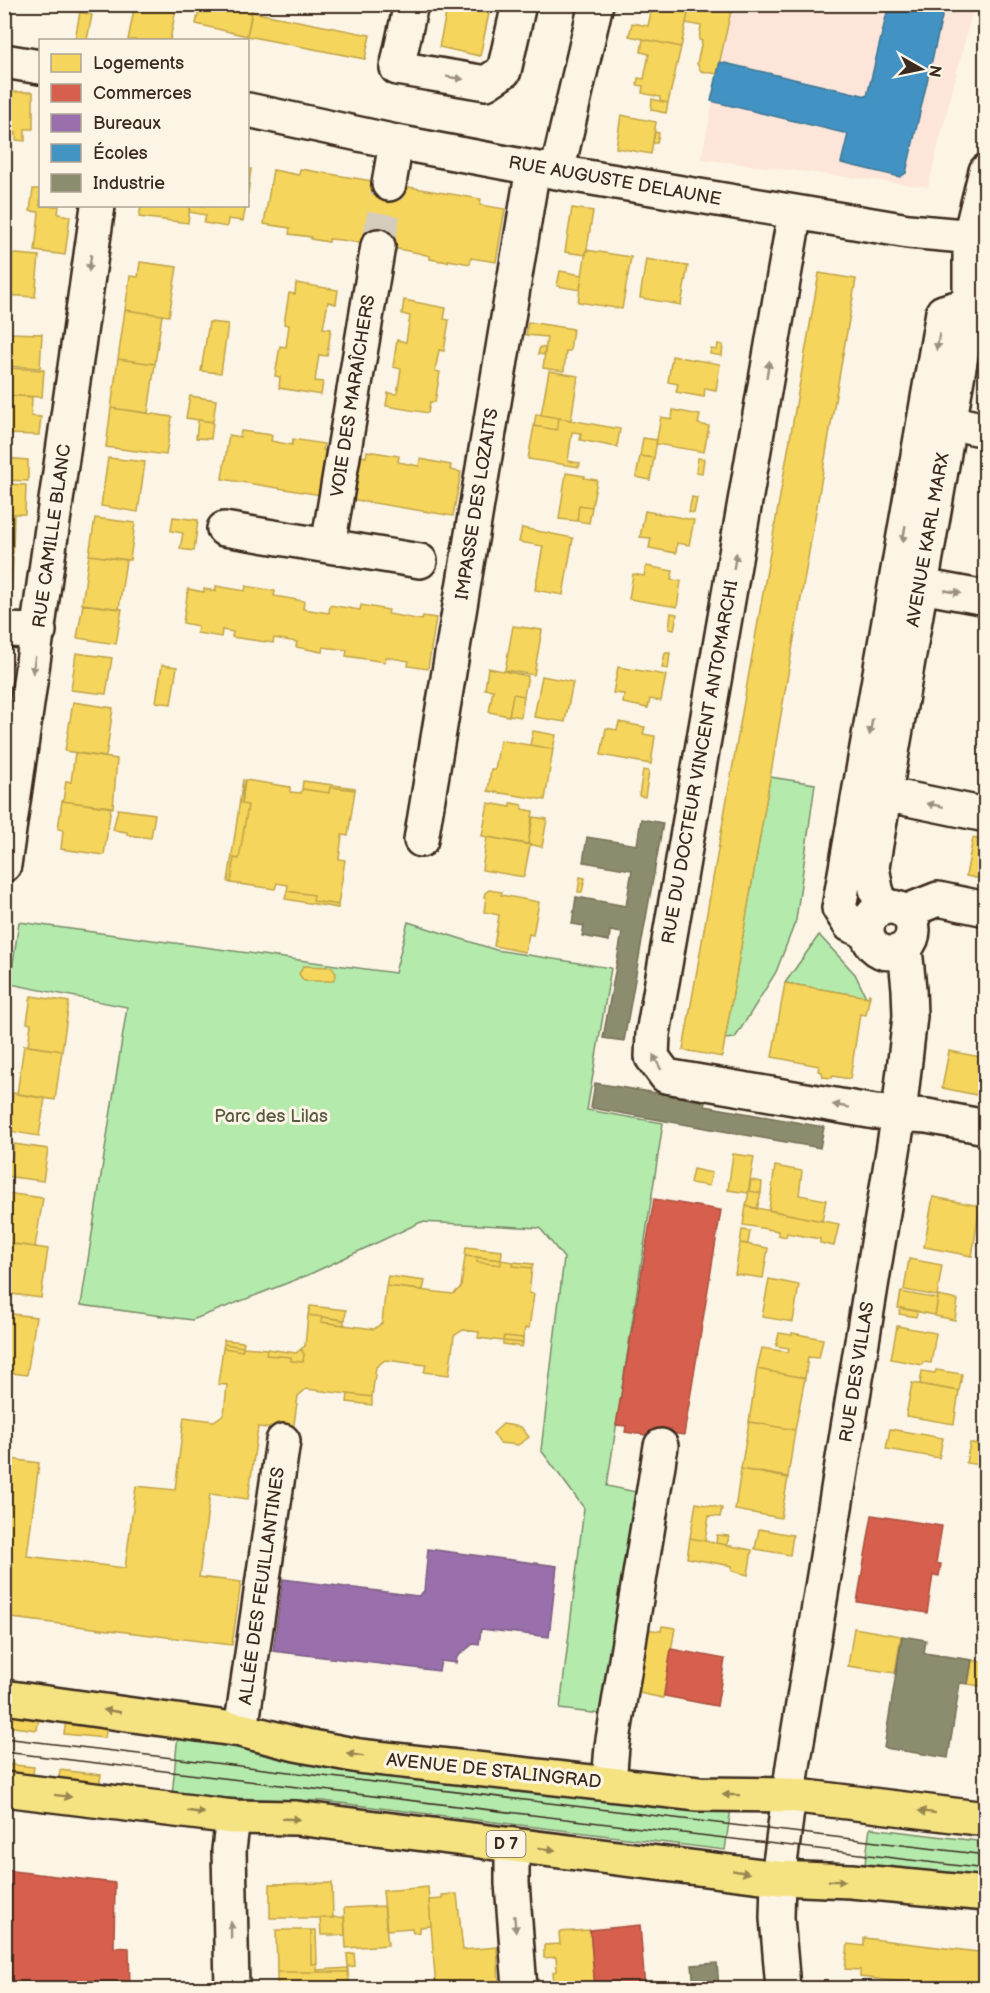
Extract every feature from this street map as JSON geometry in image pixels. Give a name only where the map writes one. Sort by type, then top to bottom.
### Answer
[{"type":"main road","name":"AVENUE DE STALINGRAD","points":[[4,1697],[242,1730],[296,1744],[358,1755],[698,1794],[790,1795],[986,1820]]},
{"type":"main road","name":"D 7","points":[[4,1789],[233,1817],[296,1818],[778,1878],[851,1881],[986,1894]]},
{"type":"street","points":[[411,4],[397,68],[486,82],[504,71],[519,4]]},
{"type":"street","name":"IMPASSE DES LOZAITS","points":[[421,840],[545,170],[596,4]]},
{"type":"street","points":[[4,61],[39,67]]},
{"type":"street","name":"RUE AUGUSTE DELAUNE","points":[[249,110],[396,142],[545,170],[908,231],[978,237]]},
{"type":"street","points":[[389,184],[396,142]]},
{"type":"street","name":"AVENUE KARL MARX","points":[[885,917],[872,867],[948,422],[978,306],[978,237],[986,171]]},
{"type":"street","name":"RUE CAMILLE BLANC","points":[[4,865],[98,207]]},
{"type":"street","name":"RUE DU DOCTEUR VINCENT ANTOMARCHI","points":[[795,212],[653,1034],[652,1057],[666,1076],[875,1112],[927,1116],[986,1127]]},
{"type":"street","name":"VOIE DES MARAÎCHERS","points":[[328,546],[378,246]]},
{"type":"street","points":[[978,306],[943,312],[839,908],[850,925],[885,917],[938,899],[986,909]]},
{"type":"street","points":[[948,422],[986,430]]},
{"type":"street","points":[[224,529],[420,561]]},
{"type":"street","points":[[921,585],[986,598]]},
{"type":"street","points":[[4,630],[39,632]]},
{"type":"street","points":[[884,794],[986,816]]},
{"type":"street","name":"RUE DES VILLAS","points":[[783,1989],[778,1941],[778,1878],[793,1766],[899,1114],[910,1016],[905,948],[899,951],[884,952],[872,945],[885,917]]},
{"type":"street","name":"ALLÉE DES FEUILLANTINES","points":[[242,1730],[283,1441]]},
{"type":"street","points":[[609,1784],[612,1746],[660,1446]]},
{"type":"street","points":[[232,1989],[229,1850],[233,1817]]},
{"type":"street","points":[[512,1845],[512,1883],[520,1989]]},
{"type":"shaded area","points":[[733,5],[974,5],[928,187],[701,159]]},
{"type":"green space","points":[[770,777],[815,784],[796,920],[776,972],[735,1038],[725,1039]]},
{"type":"green space","name":"Parc des Lilas","points":[[19,922],[395,973],[408,922],[496,950],[611,968],[587,1110],[663,1123],[607,1486],[636,1492],[600,1714],[560,1709],[584,1508],[541,1450],[564,1258],[540,1228],[421,1222],[308,1275],[192,1320],[81,1305],[127,1007],[10,984]]},
{"type":"green space","points":[[819,935],[855,974],[866,997],[785,983]]},
{"type":"green space","points":[[178,1734],[731,1808],[725,1850],[323,1801],[172,1796]]},
{"type":"green space","points":[[870,1828],[985,1842],[985,1879],[865,1864]]},
{"type":"building: Logements","points":[[135,4],[177,4],[170,39],[128,39]]},
{"type":"building: Logements","points":[[200,4],[253,4],[247,36],[196,24]]},
{"type":"building: Logements","points":[[448,4],[491,4],[480,56],[439,47]]},
{"type":"building: Logements","points":[[663,4],[690,4],[681,47],[629,36],[632,23],[648,26],[652,8],[662,10]]},
{"type":"building: Logements","points":[[690,4],[731,11],[717,74],[701,71],[697,64],[702,41],[699,40],[701,26],[686,23]]},
{"type":"building: Logements","points":[[80,12],[92,15],[87,39],[75,39]]},
{"type":"building: Logements","points":[[252,12],[370,35],[365,59],[247,36]]},
{"type":"building: Logements","points":[[643,39],[681,47],[668,103],[660,101],[660,97],[642,93],[643,86],[637,85],[638,78],[644,79],[649,54],[641,52]]},
{"type":"building: Logements","points":[[4,92],[33,92],[33,129],[25,129],[25,141],[16,140],[16,133],[7,133],[4,129]]},
{"type":"building: Logements","points":[[652,99],[668,103],[666,113],[651,110]]},
{"type":"building: Logements","points":[[621,115],[656,122],[651,154],[616,148]]},
{"type":"building: Logements","points":[[655,132],[659,133],[657,143],[653,143]]},
{"type":"building: Logements","points":[[300,169],[481,199],[480,205],[505,209],[496,262],[471,258],[470,264],[448,260],[448,262],[392,248],[341,240],[329,239],[329,242],[311,239],[311,237],[289,234],[290,228],[264,224],[273,170],[299,175]]},
{"type":"building: Logements","points":[[33,189],[39,189],[39,207],[59,207],[58,214],[70,216],[65,255],[35,251],[39,212],[30,211]]},
{"type":"building: Logements","points":[[141,207],[190,207],[188,223],[139,217]]},
{"type":"building: Logements","points":[[190,207],[246,207],[243,221],[228,219],[227,227],[204,223],[206,215],[189,212]]},
{"type":"building: Logements","points":[[572,208],[593,211],[586,255],[565,252]]},
{"type":"building: Logements","points":[[586,250],[631,257],[622,309],[578,302]]},
{"type":"building: Logements","points":[[4,253],[39,256],[35,297],[4,295]]},
{"type":"building: Logements","points":[[646,259],[688,266],[681,305],[640,298]]},
{"type":"building: Logements","points":[[140,262],[177,267],[169,316],[125,310],[130,276],[138,277]]},
{"type":"building: Logements","points":[[560,271],[582,275],[580,290],[557,286]]},
{"type":"building: Logements","points":[[819,273],[856,279],[722,1057],[683,1050]]},
{"type":"building: Logements","points":[[296,283],[338,290],[336,304],[328,302],[323,328],[331,329],[327,356],[319,355],[315,381],[323,382],[321,395],[279,388],[280,377],[275,376],[280,346],[286,347],[289,325],[284,324],[289,293],[295,294]]},
{"type":"building: Logements","points":[[404,300],[446,308],[444,319],[449,320],[444,351],[439,350],[435,371],[440,372],[435,402],[430,402],[428,413],[386,406],[388,393],[397,394],[401,369],[393,367],[397,340],[406,342],[410,316],[402,314]]},
{"type":"building: Logements","points":[[125,310],[162,315],[155,364],[118,359]]},
{"type":"building: Logements","points":[[209,322],[228,324],[221,373],[201,371]]},
{"type":"building: Logements","points":[[528,322],[573,329],[570,351],[566,351],[564,371],[543,368],[547,337],[526,335]]},
{"type":"building: Logements","points":[[4,332],[7,333],[7,347],[4,347]]},
{"type":"building: Logements","points":[[7,333],[42,334],[40,368],[6,366]]},
{"type":"building: Logements","points":[[718,344],[723,345],[722,356],[710,354],[711,349],[717,350]]},
{"type":"building: Logements","points":[[540,347],[545,348],[544,355],[538,354]]},
{"type":"building: Logements","points":[[672,356],[720,364],[716,390],[705,388],[704,397],[676,392],[678,384],[668,382]]},
{"type":"building: Logements","points":[[118,359],[155,364],[148,413],[111,408]]},
{"type":"building: Logements","points":[[6,368],[44,370],[42,397],[4,395]]},
{"type":"building: Logements","points":[[549,371],[578,376],[571,420],[541,415]]},
{"type":"building: Logements","points":[[4,395],[32,397],[31,416],[41,417],[39,435],[4,434]]},
{"type":"building: Logements","points":[[190,396],[216,400],[213,422],[186,418]]},
{"type":"building: Logements","points":[[111,408],[172,417],[166,455],[106,447]]},
{"type":"building: Logements","points":[[673,410],[700,415],[698,424],[709,426],[704,452],[656,444],[661,417],[672,419]]},
{"type":"building: Logements","points":[[536,414],[559,418],[557,430],[534,426]]},
{"type":"building: Logements","points":[[559,418],[620,429],[617,447],[580,440],[581,433],[572,432],[568,461],[580,463],[579,467],[528,459],[534,426],[557,430]]},
{"type":"building: Logements","points":[[198,420],[213,422],[211,439],[196,438]]},
{"type":"building: Logements","points":[[241,431],[272,435],[271,441],[292,445],[293,439],[324,444],[323,450],[334,452],[327,496],[222,479],[229,435],[240,437]]},
{"type":"building: Logements","points":[[643,438],[657,440],[654,458],[640,456]]},
{"type":"building: Logements","points":[[367,451],[399,456],[398,462],[419,466],[420,459],[451,465],[450,470],[461,472],[453,516],[349,499],[356,455],[366,457]]},
{"type":"building: Logements","points":[[640,456],[654,458],[650,480],[636,477]]},
{"type":"building: Logements","points":[[4,458],[28,460],[28,481],[4,480]]},
{"type":"building: Logements","points":[[108,458],[145,462],[138,512],[101,506]]},
{"type":"building: Logements","points":[[698,458],[704,459],[702,473],[696,472]]},
{"type":"building: Logements","points":[[566,473],[597,480],[592,507],[579,505],[577,521],[559,519]]},
{"type":"building: Logements","points":[[4,484],[26,485],[25,514],[4,514]]},
{"type":"building: Logements","points":[[692,497],[697,498],[694,513],[689,512]]},
{"type":"building: Logements","points":[[579,505],[592,507],[589,523],[577,521]]},
{"type":"building: Logements","points":[[645,511],[694,520],[689,545],[677,543],[676,553],[649,548],[651,538],[640,537]]},
{"type":"building: Logements","points":[[4,514],[14,514],[13,553],[4,553]]},
{"type":"building: Logements","points":[[173,517],[198,520],[194,551],[180,549],[183,533],[171,531]]},
{"type":"building: Logements","points":[[95,518],[135,523],[130,560],[89,555]]},
{"type":"building: Logements","points":[[522,528],[573,538],[563,595],[535,590],[543,546],[519,542]]},
{"type":"building: Logements","points":[[89,555],[126,560],[119,609],[82,604]]},
{"type":"building: Logements","points":[[4,556],[13,557],[11,592],[4,592]]},
{"type":"building: Logements","points":[[646,566],[673,571],[671,580],[681,581],[677,607],[629,599],[633,574],[644,576]]},
{"type":"building: Logements","points":[[216,586],[245,591],[246,586],[275,591],[274,596],[304,601],[303,609],[329,613],[330,605],[360,610],[361,605],[389,610],[388,614],[422,620],[423,616],[436,618],[428,669],[408,666],[409,661],[386,657],[385,662],[346,656],[347,650],[323,647],[322,652],[296,647],[297,642],[274,638],[273,643],[232,637],[233,632],[222,630],[221,637],[197,633],[198,626],[183,623],[188,589],[204,592],[204,589],[216,591]]},
{"type":"building: Logements","points":[[83,604],[122,609],[116,644],[77,638]]},
{"type":"building: Logements","points":[[671,613],[677,614],[674,630],[669,629]]},
{"type":"building: Logements","points":[[513,626],[542,630],[534,675],[505,670]]},
{"type":"building: Logements","points":[[76,653],[112,658],[106,694],[71,690]]},
{"type":"building: Logements","points":[[665,653],[670,653],[668,669],[662,668]]},
{"type":"building: Logements","points":[[162,665],[177,667],[171,704],[156,702]]},
{"type":"building: Logements","points":[[618,667],[666,675],[661,701],[650,699],[648,708],[623,703],[624,694],[613,693]]},
{"type":"building: Logements","points":[[488,668],[528,676],[524,696],[513,694],[509,716],[489,712],[493,690],[485,689]]},
{"type":"building: Logements","points":[[542,676],[573,682],[565,722],[534,717]]},
{"type":"building: Logements","points":[[513,694],[524,696],[521,717],[509,715]]},
{"type":"building: Logements","points":[[73,702],[113,708],[106,757],[65,751]]},
{"type":"building: Logements","points":[[619,722],[645,727],[643,734],[655,736],[651,764],[601,755],[606,728],[617,730]]},
{"type":"building: Logements","points":[[533,731],[556,735],[553,749],[530,745]]},
{"type":"building: Logements","points":[[500,740],[553,749],[545,800],[488,791],[491,769],[495,770]]},
{"type":"building: Logements","points":[[75,753],[117,759],[113,808],[63,801],[66,781],[71,782]]},
{"type":"building: Logements","points":[[643,770],[649,771],[645,797],[639,796]]},
{"type":"building: Logements","points":[[243,779],[242,804],[248,805],[239,859],[234,858],[231,883],[228,882]]},
{"type":"building: Logements","points":[[245,780],[290,787],[290,792],[301,793],[302,789],[329,793],[330,787],[355,790],[348,836],[342,835],[339,859],[345,860],[338,905],[313,901],[314,895],[287,891],[288,885],[277,883],[275,889],[231,883],[234,858],[239,859],[248,805],[242,804]]},
{"type":"building: Logements","points":[[303,781],[355,788],[355,790],[330,787],[329,793],[302,789]]},
{"type":"building: Logements","points":[[62,801],[111,807],[104,855],[61,849],[63,830],[58,829]]},
{"type":"building: Logements","points":[[488,803],[511,807],[511,803],[522,805],[522,809],[533,811],[528,844],[482,836]]},
{"type":"building: Logements","points":[[118,809],[155,814],[151,838],[127,835],[127,832],[113,830]]},
{"type":"building: Logements","points":[[533,817],[547,819],[542,847],[528,844]]},
{"type":"building: Logements","points":[[487,837],[530,845],[524,877],[482,870]]},
{"type":"building: Logements","points":[[973,838],[986,841],[986,880],[966,876]]},
{"type":"building: Logements","points":[[580,877],[585,878],[582,892],[578,892]]},
{"type":"building: Logements","points":[[489,890],[502,892],[501,895],[539,902],[533,935],[529,934],[525,952],[494,946],[499,915],[484,912],[486,897],[484,897]]},
{"type":"building: Logements","points":[[287,891],[314,895],[313,901],[338,905],[338,908],[285,899]]},
{"type":"building: Logements","points":[[303,966],[332,967],[336,974],[333,981],[304,981],[299,974]]},
{"type":"building: Logements","points":[[785,983],[868,997],[870,995],[866,1015],[860,1014],[850,1079],[823,1077],[822,1072],[818,1071],[819,1066],[772,1057]]},
{"type":"building: Logements","points":[[31,996],[69,1002],[62,1051],[28,1046],[31,1024],[27,1023]]},
{"type":"building: Logements","points":[[24,1045],[62,1051],[55,1100],[17,1094]]},
{"type":"building: Logements","points":[[949,1051],[986,1058],[986,1097],[942,1088]]},
{"type":"building: Logements","points":[[13,1093],[45,1098],[39,1136],[8,1131]]},
{"type":"building: Logements","points":[[14,1144],[48,1149],[43,1181],[4,1176],[7,1160],[12,1161]]},
{"type":"building: Logements","points":[[733,1154],[754,1157],[748,1193],[728,1190]]},
{"type":"building: Logements","points":[[775,1166],[802,1171],[799,1195],[826,1200],[822,1221],[769,1210]]},
{"type":"building: Logements","points":[[693,1169],[712,1173],[709,1186],[690,1183]]},
{"type":"building: Logements","points":[[751,1180],[762,1182],[761,1193],[749,1191]]},
{"type":"building: Logements","points":[[749,1191],[761,1193],[757,1209],[746,1206]]},
{"type":"building: Logements","points":[[5,1193],[43,1198],[35,1247],[4,1243]]},
{"type":"building: Logements","points":[[933,1197],[980,1206],[972,1256],[924,1247]]},
{"type":"building: Logements","points":[[746,1206],[839,1224],[834,1246],[820,1243],[820,1239],[787,1233],[786,1237],[778,1235],[778,1231],[743,1225]]},
{"type":"building: Logements","points":[[742,1230],[750,1231],[748,1244],[740,1243]]},
{"type":"building: Logements","points":[[8,1243],[48,1249],[41,1298],[4,1293],[4,1267]]},
{"type":"building: Logements","points":[[740,1243],[768,1248],[763,1278],[735,1274]]},
{"type":"building: Logements","points":[[466,1247],[502,1251],[501,1260],[465,1256]]},
{"type":"building: Logements","points":[[465,1256],[477,1257],[477,1262],[501,1265],[501,1260],[514,1262],[513,1266],[532,1268],[529,1293],[534,1294],[529,1328],[525,1328],[523,1338],[504,1336],[503,1341],[478,1338],[479,1332],[463,1330],[454,1336],[449,1375],[424,1372],[426,1365],[385,1360],[376,1367],[372,1397],[306,1389],[298,1396],[293,1431],[258,1427],[248,1499],[210,1494],[199,1577],[241,1582],[232,1645],[4,1617],[4,1458],[39,1463],[27,1556],[125,1568],[136,1486],[175,1490],[184,1417],[214,1421],[224,1414],[227,1385],[218,1384],[223,1348],[242,1351],[243,1347],[267,1349],[266,1355],[291,1357],[291,1361],[303,1362],[304,1354],[301,1349],[305,1346],[308,1315],[322,1317],[321,1322],[374,1329],[382,1323],[386,1286],[453,1294],[461,1287]]},
{"type":"building: Logements","points":[[477,1257],[501,1260],[501,1265],[477,1262]]},
{"type":"building: Logements","points":[[909,1259],[942,1265],[937,1296],[904,1290]]},
{"type":"building: Logements","points":[[514,1262],[533,1264],[532,1268],[513,1266]]},
{"type":"building: Logements","points":[[388,1276],[425,1281],[423,1290],[386,1286]]},
{"type":"building: Logements","points":[[769,1279],[799,1285],[793,1322],[762,1317]]},
{"type":"building: Logements","points":[[901,1292],[938,1299],[935,1315],[898,1308]]},
{"type":"building: Logements","points":[[938,1296],[958,1300],[955,1320],[935,1316]]},
{"type":"building: Logements","points":[[310,1306],[346,1310],[345,1320],[308,1315]]},
{"type":"building: Logements","points":[[901,1308],[918,1311],[916,1317],[899,1314]]},
{"type":"building: Logements","points":[[4,1313],[36,1317],[27,1375],[4,1372]]},
{"type":"building: Logements","points":[[322,1317],[343,1320],[345,1325],[321,1322]]},
{"type":"building: Logements","points":[[897,1326],[936,1333],[931,1363],[923,1362],[922,1365],[891,1359]]},
{"type":"building: Logements","points":[[779,1333],[823,1339],[819,1358],[808,1357],[805,1378],[757,1369],[762,1348],[788,1352],[789,1348],[776,1346]]},
{"type":"building: Logements","points":[[504,1336],[523,1338],[523,1343],[503,1341]]},
{"type":"building: Logements","points":[[224,1340],[244,1342],[243,1347],[224,1344]]},
{"type":"building: Logements","points":[[503,1341],[523,1343],[522,1347],[503,1344]]},
{"type":"building: Logements","points":[[224,1344],[243,1347],[242,1351],[223,1348]]},
{"type":"building: Logements","points":[[267,1349],[296,1353],[301,1349],[304,1354],[303,1362],[291,1361],[291,1357],[266,1355]]},
{"type":"building: Logements","points":[[757,1369],[805,1378],[795,1430],[749,1422]]},
{"type":"building: Logements","points":[[936,1370],[962,1374],[959,1391],[920,1384],[922,1371],[935,1373]]},
{"type":"building: Logements","points":[[912,1383],[959,1391],[954,1424],[906,1416]]},
{"type":"building: Logements","points":[[348,1394],[372,1397],[372,1405],[347,1402]]},
{"type":"building: Logements","points":[[749,1422],[795,1430],[788,1477],[741,1469]]},
{"type":"building: Logements","points":[[503,1424],[521,1427],[529,1437],[518,1445],[500,1443],[493,1433]]},
{"type":"building: Logements","points":[[890,1429],[943,1438],[939,1458],[886,1449]]},
{"type":"building: Logements","points":[[970,1443],[986,1445],[986,1466],[966,1463]]},
{"type":"building: Logements","points":[[741,1469],[788,1478],[781,1518],[735,1510]]},
{"type":"building: Logements","points":[[696,1503],[722,1508],[720,1517],[709,1516],[705,1541],[690,1538]]},
{"type":"building: Logements","points":[[759,1529],[793,1535],[790,1555],[755,1549]]},
{"type":"building: Logements","points":[[717,1535],[729,1536],[727,1545],[716,1543]]},
{"type":"building: Logements","points":[[690,1538],[752,1550],[748,1575],[732,1571],[732,1566],[687,1558]]},
{"type":"building: Logements","points":[[662,1626],[675,1628],[663,1698],[634,1692],[645,1629],[661,1631]]},
{"type":"building: Logements","points":[[854,1628],[901,1636],[895,1673],[848,1666]]},
{"type":"building: Logements","points":[[972,1660],[986,1663],[986,1687],[968,1684]]},
{"type":"building: Logements","points":[[4,1713],[39,1716],[37,1730],[4,1726]]},
{"type":"building: Logements","points":[[66,1719],[107,1724],[105,1738],[64,1734]]},
{"type":"building: Logements","points":[[4,1764],[34,1767],[32,1779],[4,1777]]},
{"type":"building: Logements","points":[[60,1770],[101,1775],[99,1787],[58,1783]]},
{"type":"building: Logements","points":[[332,1883],[333,1918],[270,1918],[270,1884]]},
{"type":"building: Logements","points":[[428,1887],[431,1926],[420,1927],[420,1932],[413,1933],[412,1928],[387,1930],[383,1891]]},
{"type":"building: Logements","points":[[457,1894],[463,1950],[497,1947],[499,1984],[436,1988],[429,1900],[442,1899],[442,1895]]},
{"type":"building: Logements","points":[[384,1906],[388,1945],[346,1948],[344,1908]]},
{"type":"building: Logements","points":[[344,1917],[345,1935],[321,1935],[320,1918]]},
{"type":"building: Logements","points":[[276,1930],[311,1930],[311,1964],[317,1964],[317,1970],[348,1968],[348,1972],[277,1972]]},
{"type":"building: Logements","points":[[311,1930],[316,1930],[317,1964],[311,1964]]},
{"type":"building: Logements","points":[[590,1930],[595,1988],[554,1986],[553,1972],[557,1971],[556,1957],[544,1958],[544,1945],[560,1944],[559,1932]]},
{"type":"building: Logements","points":[[864,1938],[986,1953],[986,1988],[915,1984],[914,1988],[900,1988],[901,1982],[860,1977],[860,1970],[845,1969],[848,1944],[864,1946]]},
{"type":"building: Logements","points":[[354,1953],[355,1966],[348,1967],[347,1954]]},
{"type":"building: Logements","points":[[277,1972],[348,1972],[350,1988],[277,1988]]},
{"type":"building: Logements","points":[[499,1984],[500,1988],[478,1988],[478,1986]]},
{"type":"building: Logements","points":[[478,1986],[478,1988],[445,1988]]},
{"type":"building: Commerces","points":[[654,1199],[721,1210],[684,1435],[662,1432],[660,1437],[625,1432],[626,1426],[616,1425]]},
{"type":"building: Commerces","points":[[872,1515],[942,1526],[936,1563],[941,1564],[939,1576],[933,1575],[927,1613],[857,1602]]},
{"type":"building: Commerces","points":[[671,1649],[725,1659],[717,1706],[664,1696]]},
{"type":"building: Commerces","points":[[4,1870],[115,1883],[114,1947],[129,1948],[130,1988],[4,1988]]},
{"type":"building: Commerces","points":[[640,1925],[645,1988],[595,1988],[590,1930]]},
{"type":"building: Bureaux","points":[[428,1549],[557,1566],[549,1637],[481,1629],[479,1645],[473,1644],[457,1657],[456,1663],[441,1661],[439,1671],[273,1651],[283,1579],[418,1596],[424,1591]]},
{"type":"building: Écoles","points":[[889,4],[945,4],[906,173],[900,177],[841,163],[848,134],[711,101],[720,62],[867,96]]},
{"type":"building: Industrie","points":[[641,819],[663,823],[624,1041],[603,1038],[622,933],[610,931],[609,941],[582,936],[584,926],[572,924],[576,897],[626,906],[632,870],[583,862],[587,837],[637,845]]},
{"type":"building: Industrie","points":[[595,1083],[705,1101],[705,1106],[824,1127],[820,1148],[591,1108]]},
{"type":"building: Industrie","points":[[902,1636],[926,1640],[924,1653],[972,1660],[968,1684],[960,1683],[948,1758],[884,1748]]},
{"type":"building: Industrie","points":[[717,1963],[719,1988],[694,1988],[692,1965]]},
{"type":"tunnel","points":[[378,246],[389,184]]},
{"type":"tram line","points":[[4,1738],[986,1855]]},
{"type":"tram line","points":[[4,1752],[986,1869]]}]
